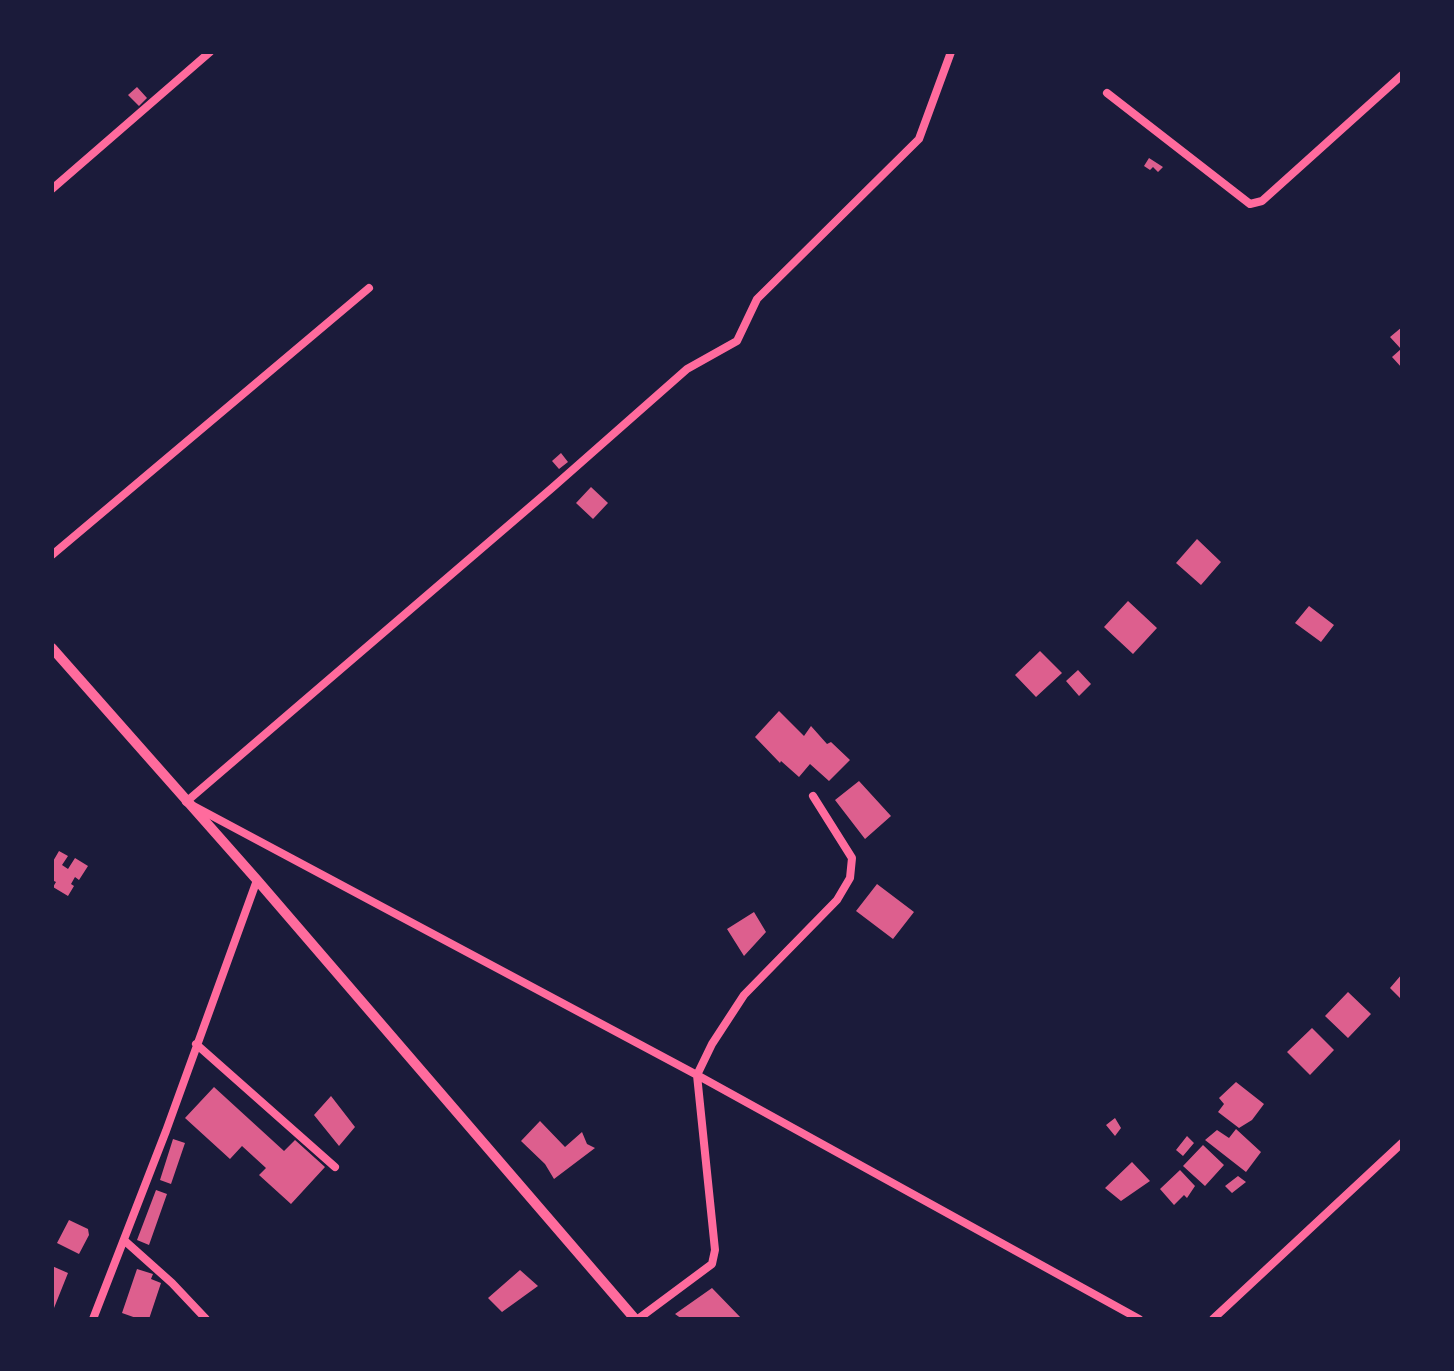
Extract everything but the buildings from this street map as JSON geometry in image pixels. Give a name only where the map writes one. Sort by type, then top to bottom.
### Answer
[{"type":"street","points":[[52,189],[210,52]]},
{"type":"street","points":[[186,802],[687,369],[737,341],[757,299],[919,139],[951,52]]},
{"type":"street","points":[[1107,93],[1250,204],[1262,201],[1402,75]]},
{"type":"street","points":[[52,555],[369,288]]},
{"type":"street","points":[[52,648],[58,661],[257,880],[636,1319],[712,1264],[715,1250],[697,1075],[712,1044],[744,995],[837,900],[850,878],[852,858],[813,796]]},
{"type":"street","points":[[186,802],[697,1075],[1139,1319]]},
{"type":"street","points":[[93,1319],[125,1241],[257,880]]},
{"type":"street","points":[[196,1044],[335,1167]]},
{"type":"street","points":[[1213,1319],[1402,1143]]},
{"type":"street","points":[[125,1241],[206,1319]]}]
